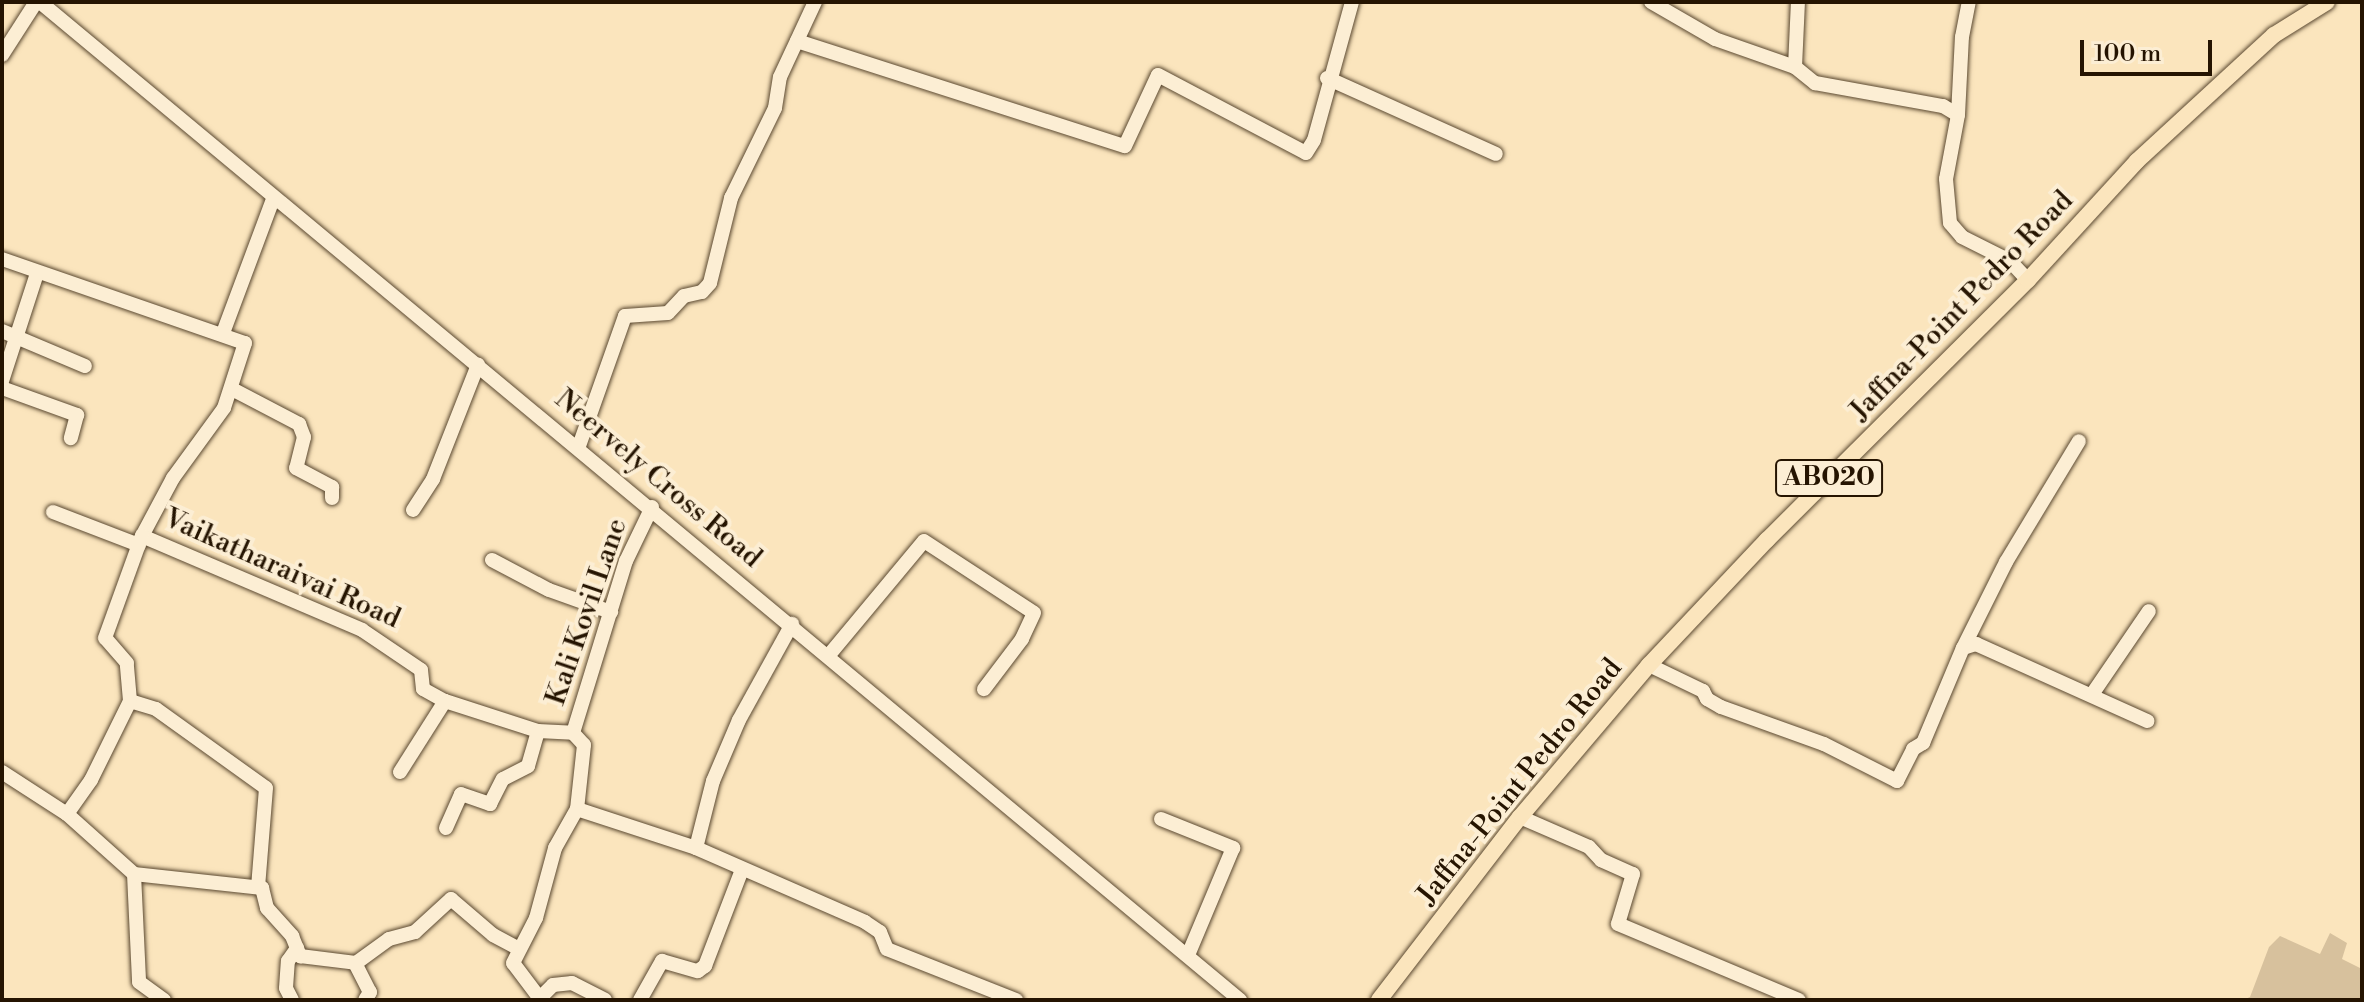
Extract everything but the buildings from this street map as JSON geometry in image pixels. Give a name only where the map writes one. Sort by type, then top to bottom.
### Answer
[{"type":"main road","name":"Jaffna-Point Pedro Road","points":[[1379,1000],[1520,817],[1649,665],[2028,280],[2137,161],[2274,35],[2327,2]]},
{"type":"street","points":[[2,55],[38,2]]},
{"type":"street","name":"Neervely Cross Road","points":[[38,2],[273,199],[579,446],[1240,1000]]},
{"type":"street","points":[[579,446],[625,316],[668,313],[684,296],[702,292],[710,283],[731,198],[775,108],[780,77],[815,2]]},
{"type":"street","points":[[797,41],[1125,146],[1158,75],[1306,153],[1314,140],[1327,78],[1352,2]]},
{"type":"street","points":[[1651,2],[1715,39],[1795,67],[1815,83],[1838,91],[1943,106],[1958,115]]},
{"type":"street","points":[[1795,67],[1798,2]]},
{"type":"street","points":[[1969,2],[1962,37],[1958,115],[1946,179],[1950,223],[1962,237],[2010,261],[2028,280]]},
{"type":"street","points":[[1327,78],[1496,154]]},
{"type":"street","points":[[2,259],[223,333],[273,199]]},
{"type":"street","points":[[2,381],[37,273]]},
{"type":"street","points":[[2,331],[85,366]]},
{"type":"street","name":"Vaikatharaivai Road","points":[[223,333],[245,343],[232,389],[173,478],[141,540],[362,630],[421,670],[423,689],[445,701]]},
{"type":"street","points":[[413,510],[433,479],[478,365]]},
{"type":"street","points":[[2,388],[74,414],[71,438]]},
{"type":"street","points":[[232,389],[299,424],[304,437],[296,468],[332,487],[332,498]]},
{"type":"street","points":[[1649,665],[1703,691],[1707,699],[1721,707],[1824,744],[1897,781],[1913,749],[1923,743],[1963,648],[2006,562],[2079,441]]},
{"type":"street","name":"Kali Kovil Lane","points":[[573,733],[626,561],[652,507]]},
{"type":"street","points":[[53,512],[141,540],[105,638],[127,663],[130,701],[91,780],[67,814]]},
{"type":"street","points":[[829,655],[924,541],[1034,613],[1022,639],[984,689]]},
{"type":"street","points":[[492,560],[549,590],[611,612]]},
{"type":"street","points":[[1963,648],[1991,647],[2088,697],[2149,611]]},
{"type":"street","points":[[696,848],[713,781],[731,739],[792,624]]},
{"type":"street","points":[[2093,693],[2147,721]]},
{"type":"street","points":[[130,701],[156,709],[266,788],[258,887],[300,956],[355,963],[364,971],[370,992],[365,1000]]},
{"type":"street","points":[[400,772],[445,701],[538,731],[573,733],[584,745],[577,809],[555,848],[536,918],[513,963],[541,998],[553,985],[572,983],[605,1000]]},
{"type":"street","points":[[446,828],[461,794],[490,804],[503,779],[528,766],[538,731]]},
{"type":"street","points":[[2,772],[67,814],[134,874],[258,887]]},
{"type":"street","points":[[577,809],[696,848],[741,872],[865,922],[880,932],[887,949],[1016,1000]]},
{"type":"street","points":[[1520,817],[1589,847],[1601,860],[1633,874],[1618,924],[1799,1000]]},
{"type":"street","points":[[1161,819],[1233,848],[1188,955]]},
{"type":"street","points":[[640,1000],[662,961],[698,971],[705,966],[741,872]]},
{"type":"street","points":[[134,874],[139,982],[164,1000]]},
{"type":"street","points":[[355,963],[389,939],[415,932],[451,899],[493,935],[519,949]]},
{"type":"street","points":[[292,1000],[286,988],[288,961],[297,948]]},
{"type":"shaded area","points":[[2330,933],[2347,943],[2342,959],[2362,969],[2362,1000],[2243,1000],[2250,997],[2269,947],[2280,936],[2320,954]]}]
